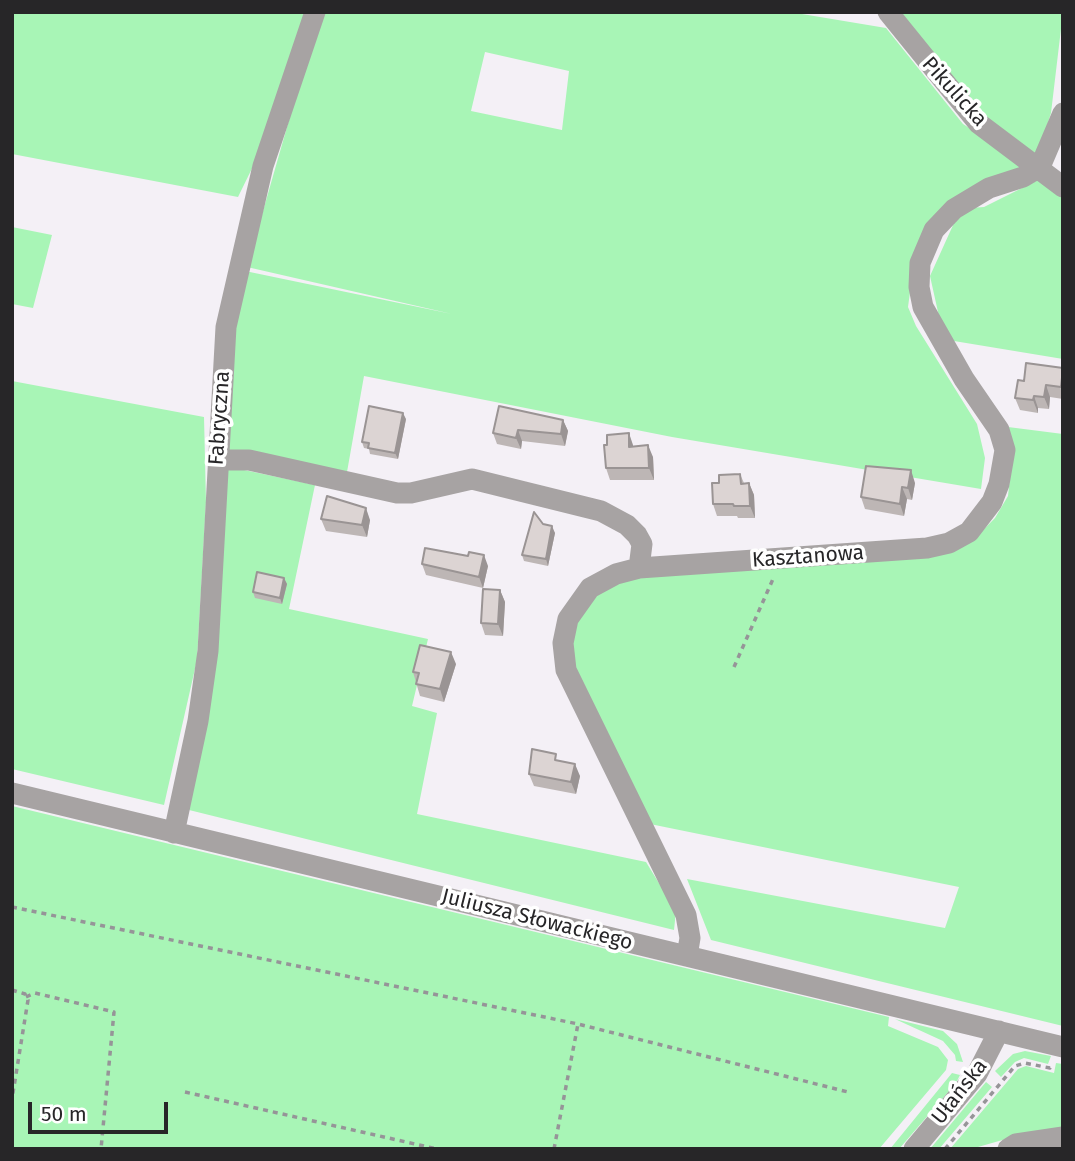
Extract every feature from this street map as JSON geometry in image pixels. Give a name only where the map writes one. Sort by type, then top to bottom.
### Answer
[{"type":"street","name":"Fabryczna","points":[[174,833],[198,721],[208,651],[215,549],[216,460],[226,327],[262,166],[316,12]]},
{"type":"street","name":"Pikulicka","points":[[888,12],[978,123],[1040,167],[1063,187]]},
{"type":"street","points":[[1040,167],[1063,113]]},
{"type":"street","name":"Kasztanowa","points":[[687,956],[690,938],[686,915],[577,694],[564,655],[569,619],[582,597],[607,578],[639,568],[781,559],[949,543],[969,531],[987,510],[999,484],[1004,450],[999,430],[964,379],[923,307],[919,288],[920,263],[934,230],[954,209],[989,188],[1023,177],[1040,167]]},
{"type":"street","points":[[216,460],[249,460],[397,493],[411,493],[472,479],[601,511],[627,525],[637,535],[642,544],[639,568]]},
{"type":"street","name":"Juliusza Słowackiego","points":[[12,793],[1060,1046]]},
{"type":"street","name":"Ułańska","points":[[914,1149],[977,1074],[999,1031]]},
{"type":"street","points":[[1008,1149],[1016,1144],[1063,1137]]},
{"type":"path","points":[[734,667],[781,559]]},
{"type":"path","points":[[12,907],[578,1024],[848,1092]]},
{"type":"path","points":[[12,990],[26,997]]},
{"type":"path","points":[[26,997],[35,993],[114,1012],[101,1149]]},
{"type":"path","points":[[12,1100],[28,1010],[26,997]]},
{"type":"path","points":[[554,1149],[578,1024]]},
{"type":"path","points":[[945,1149],[1015,1066],[1025,1063],[1051,1069],[1060,1046]]},
{"type":"path","points":[[185,1092],[437,1149]]},
{"type":"green space","points":[[12,12],[307,12],[263,146],[238,197],[12,154]]},
{"type":"green space","points":[[325,12],[790,12],[886,28],[963,124],[1030,167],[956,201],[911,285],[908,307],[916,326],[977,424],[985,458],[981,489],[672,437],[364,376],[347,472],[228,453],[229,344],[245,271],[452,314],[247,267],[291,113]],"holes":[[[485,52],[569,71],[562,130],[471,111]]]},
{"type":"green space","points":[[898,12],[1063,12],[1051,113],[1037,157],[992,124]]},
{"type":"green space","points":[[1042,178],[1063,198],[1063,359],[954,341],[940,321],[930,276],[954,223],[970,208],[984,207]]},
{"type":"green space","points":[[12,227],[52,235],[33,308],[12,304]]},
{"type":"green space","points":[[12,381],[204,417],[206,502],[197,660],[164,805],[12,769]]},
{"type":"green space","points":[[1008,427],[1063,434],[1063,1026],[711,940],[687,879],[945,928],[959,887],[650,824],[570,659],[575,621],[596,592],[630,575],[980,533],[995,518],[1008,496],[1013,448]]},
{"type":"green space","points":[[230,467],[315,485],[289,609],[428,639],[412,706],[437,713],[417,814],[646,862],[676,911],[674,930],[189,810],[223,473]]},
{"type":"green space","points":[[12,806],[889,1017],[888,1026],[938,1047],[948,1060],[946,1070],[879,1149],[12,1149]]},
{"type":"green space","points":[[895,1019],[943,1031],[957,1044],[963,1062],[956,1061],[955,1055],[943,1041]]},
{"type":"green space","points":[[1025,1051],[1051,1056],[1048,1064],[1024,1058],[1015,1062],[1001,1077],[995,1071],[1013,1054]]},
{"type":"green space","points":[[1056,1063],[1063,1064],[1063,1132],[1020,1135],[971,1149],[950,1149],[1018,1069],[1026,1066],[1054,1073]]},
{"type":"green space","points":[[952,1073],[960,1075],[956,1083],[899,1149],[890,1149]]},
{"type":"green space","points":[[986,1082],[992,1087],[939,1149],[930,1149]]},
{"type":"building","points":[[1026,363],[1063,368],[1061,387],[1046,385],[1044,397],[1034,396],[1033,400],[1015,398],[1018,380],[1024,381]]},
{"type":"building","points":[[369,406],[403,413],[395,453],[368,448],[369,443],[362,442]]},
{"type":"building","points":[[499,406],[563,420],[561,434],[518,430],[516,438],[493,433]]},
{"type":"building","points":[[629,433],[629,447],[648,445],[649,468],[606,468],[604,445],[607,445],[607,435]]},
{"type":"building","points":[[866,466],[911,470],[908,488],[902,487],[900,504],[861,497]]},
{"type":"building","points":[[740,474],[741,484],[749,483],[750,506],[713,504],[712,483],[719,483],[719,475]]},
{"type":"building","points":[[327,496],[366,508],[362,525],[321,519]]},
{"type":"building","points":[[534,512],[543,524],[552,526],[546,559],[522,555]]},
{"type":"building","points":[[425,548],[468,556],[469,552],[484,555],[479,577],[422,564]]},
{"type":"building","points":[[257,572],[284,578],[280,598],[253,592]]},
{"type":"building","points":[[483,589],[500,590],[498,624],[481,623]]},
{"type":"building","points":[[420,645],[451,652],[440,689],[416,684],[419,673],[413,672]]},
{"type":"building","points":[[532,749],[556,754],[555,760],[575,764],[571,782],[529,774]]}]
